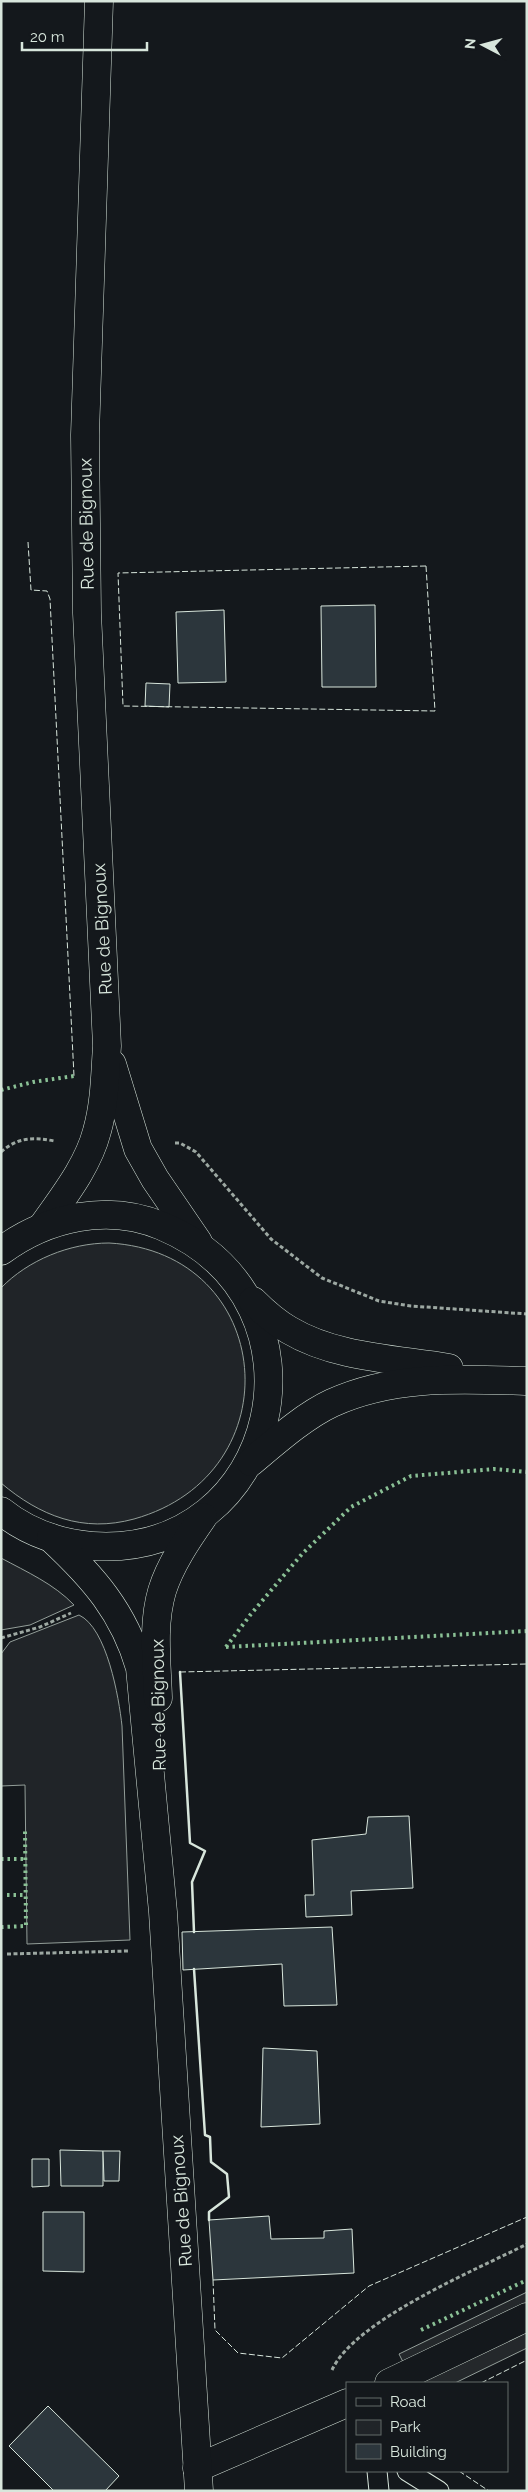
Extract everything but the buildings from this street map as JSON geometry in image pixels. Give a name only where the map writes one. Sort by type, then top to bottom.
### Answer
[{"type":"street","name":"Rue de Bignoux","points":[[42,1227],[88,1155],[98,1130],[102,1108],[107,1046],[87,613],[85,435],[99,1]]},
{"type":"street","name":"Rue de Bignoux","points":[[107,1046],[138,1149],[155,1179],[202,1247]]},
{"type":"street","points":[[1,1251],[23,1236],[42,1227],[73,1218],[119,1216],[151,1222],[184,1236],[202,1247],[232,1275],[246,1296],[262,1332],[270,1376],[262,1433],[246,1466],[226,1493],[207,1511],[188,1524],[168,1534],[125,1546],[76,1545],[50,1538],[29,1529],[1,1511]]},
{"type":"street","points":[[246,1296],[291,1332],[348,1353],[526,1381]]},
{"type":"street","points":[[246,1466],[319,1411],[354,1394],[404,1382],[456,1379],[526,1381]]},
{"type":"street","name":"Rue de Bignoux","points":[[198,2479],[163,1912],[156,1638],[162,1591],[174,1564],[207,1511]]},
{"type":"street","name":"Rue de Bignoux","points":[[50,1538],[80,1565],[97,1586],[115,1610],[133,1645],[142,1684],[163,1912]]},
{"type":"street","points":[[392,2382],[527,2316]]},
{"type":"street","points":[[198,2479],[310,2418],[346,2403]]},
{"type":"lane","points":[[377,2472],[379,2491]]},
{"type":"lane","points":[[409,2472],[439,2491]]},
{"type":"path","points":[[1,1152],[9,1145],[23,1139],[38,1138],[55,1142],[88,1155]]},
{"type":"path","points":[[138,1149],[159,1142],[180,1143],[196,1152],[271,1238],[322,1278],[379,1301],[411,1306],[527,1314]]},
{"type":"path","points":[[1,1638],[40,1626],[78,1610]]},
{"type":"path","points":[[7,1954],[165,1949]]},
{"type":"path","points":[[310,2418],[336,2360],[360,2335],[395,2312],[527,2244]]},
{"type":"green space","points":[[109,1243],[165,1256],[206,1284],[233,1322],[245,1368],[241,1414],[222,1458],[186,1495],[134,1519],[97,1524],[63,1519],[47,1513],[31,1505],[1,1483],[1,1288],[24,1269],[50,1255],[79,1246]]},
{"type":"green space","points":[[1,1558],[49,1585],[74,1605],[30,1625],[1,1630]]},
{"type":"green space","points":[[79,1615],[89,1622],[104,1648],[114,1682],[122,1726],[130,1940],[27,1944],[25,1785],[1,1786],[1,1654],[10,1642]]},
{"type":"shaded area","points":[[527,2292],[527,2348],[457,2382],[415,2382],[399,2354]]},
{"type":"hedge","points":[[1,1090],[33,1082],[74,1076]]},
{"type":"hedge","points":[[226,1647],[251,1614],[302,1554],[351,1507],[411,1476],[494,1469],[527,1472]]},
{"type":"hedge","points":[[226,1647],[527,1631]]},
{"type":"hedge","points":[[1,1927],[26,1926],[25,1831]]},
{"type":"hedge","points":[[1,1859],[25,1859]]},
{"type":"hedge","points":[[7,1895],[26,1895]]},
{"type":"hedge","points":[[421,2330],[527,2280]]},
{"type":"fence","points":[[28,542],[31,590],[47,591],[50,599],[74,1076]]},
{"type":"fence","points":[[426,566],[435,711],[123,706],[118,573],[426,566]]},
{"type":"fence","points":[[180,1672],[527,1664]]},
{"type":"fence","points":[[213,2280],[215,2330],[238,2353],[282,2358],[369,2286],[527,2217]]},
{"type":"fence","points":[[483,2382],[527,2360]]},
{"type":"fence","points":[[460,2472],[489,2491]]},
{"type":"wall","points":[[180,1672],[190,1843],[205,1851],[192,1882],[194,1932]]},
{"type":"wall","points":[[194,1969],[205,2135],[210,2137],[211,2162],[227,2174],[229,2197],[209,2212],[209,2220]]}]
